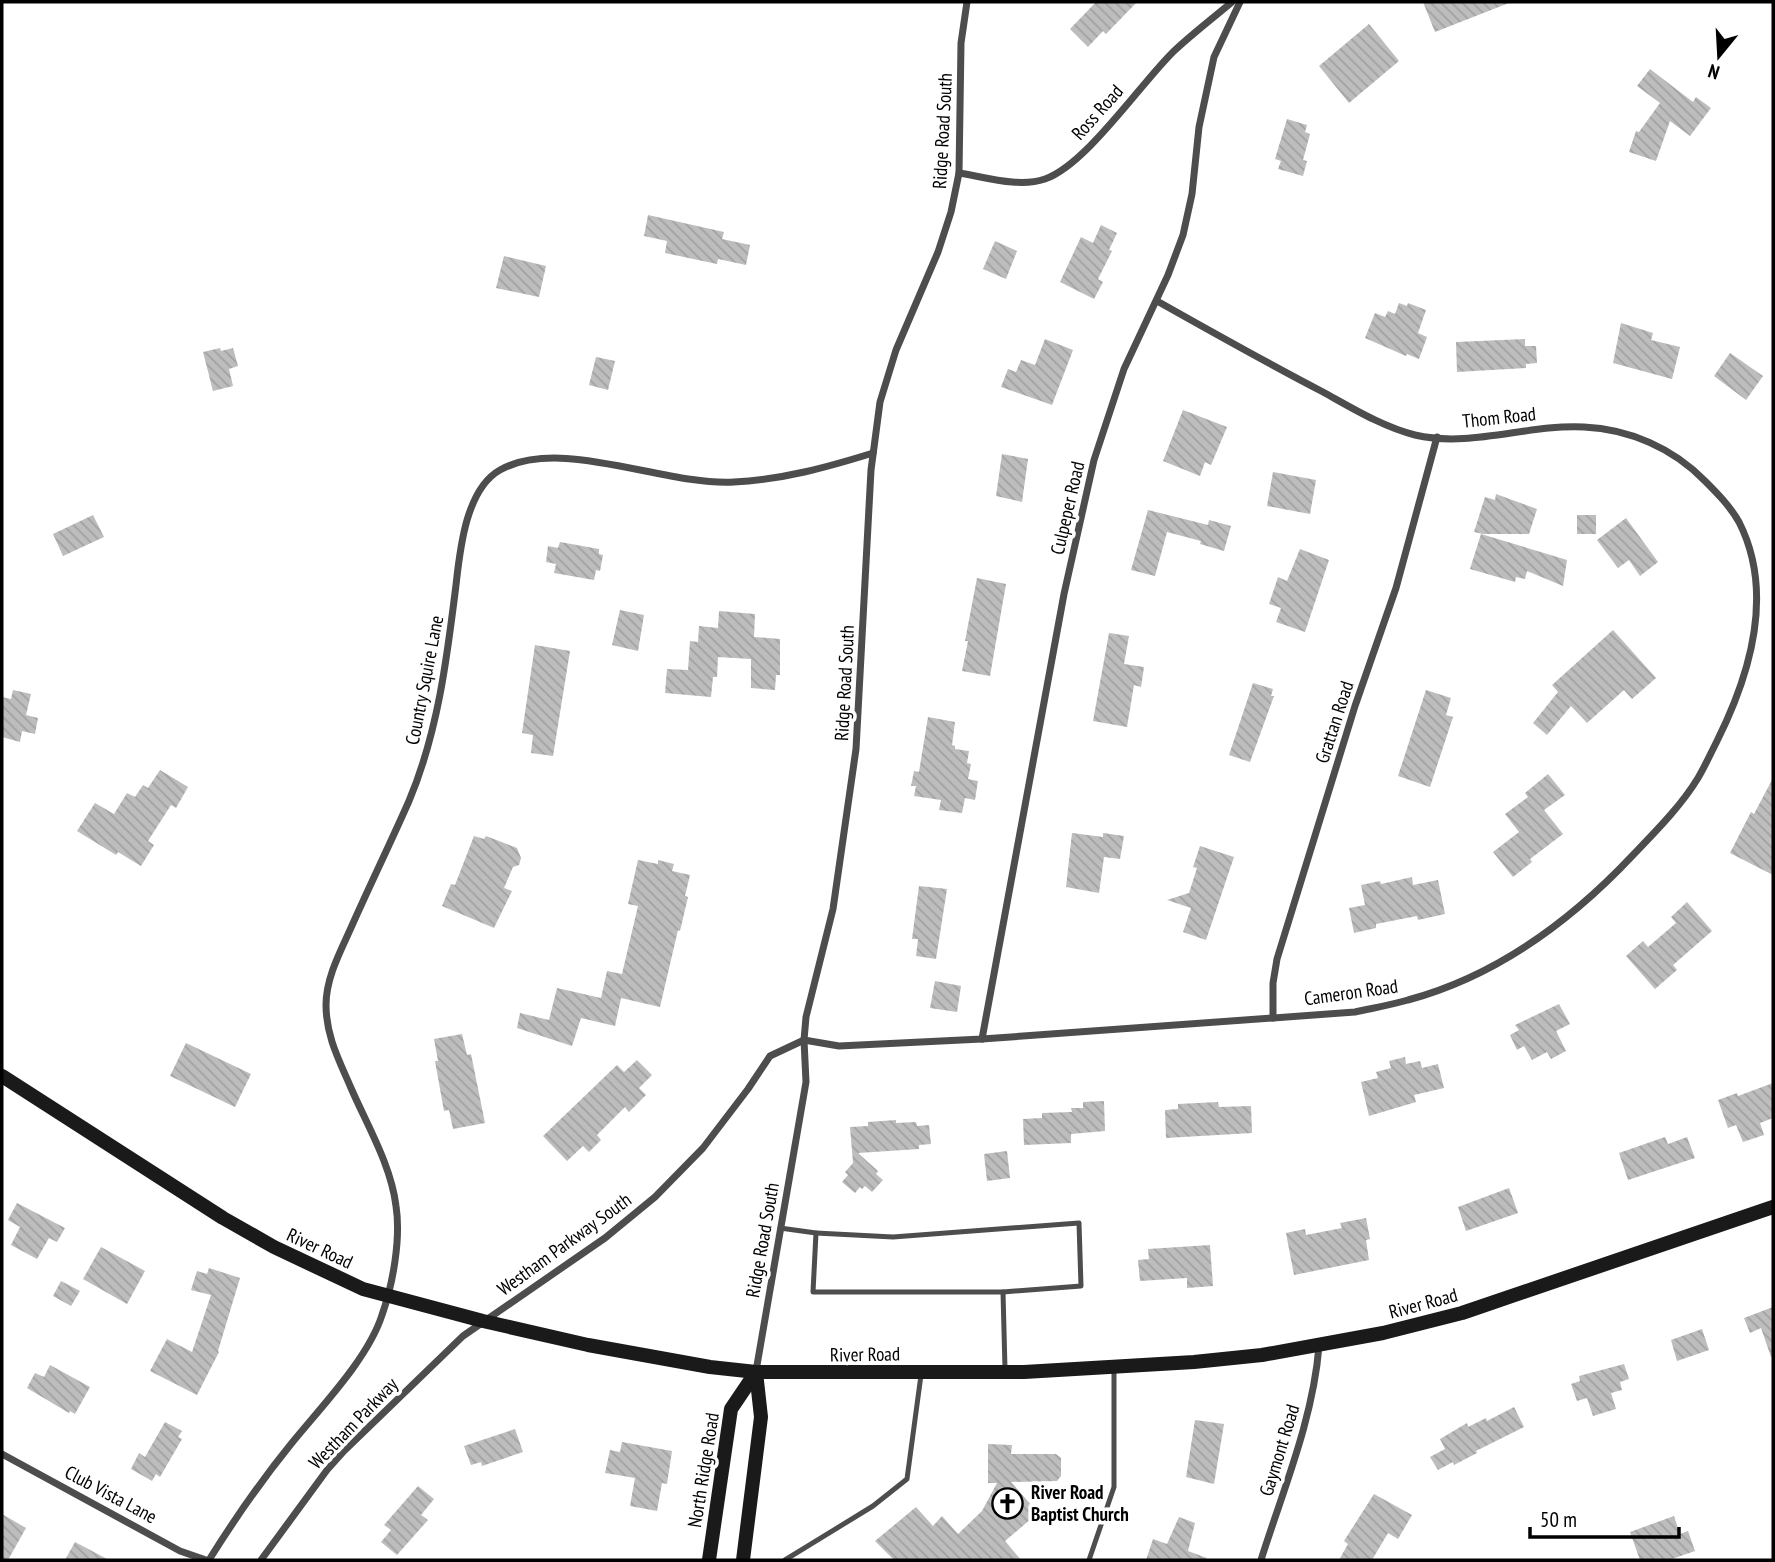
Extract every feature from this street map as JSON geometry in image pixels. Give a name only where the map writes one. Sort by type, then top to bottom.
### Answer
[{"type":"main road","name":"River Road","points":[[2,1076],[243,1230],[363,1289],[482,1321],[637,1355],[756,1372],[921,1373],[1114,1368],[1262,1355],[1319,1346],[1382,1333],[1505,1300],[1773,1207]]},
{"type":"main road","name":"North Ridge Road","points":[[709,1560],[731,1409],[756,1372]]},
{"type":"main road","points":[[744,1560],[761,1417],[756,1372]]},
{"type":"street","name":"Ridge Road South","points":[[756,1372],[806,1082],[804,1040],[810,997],[820,966],[838,882],[856,749],[873,453],[880,402],[896,350],[938,252],[951,212],[959,173],[961,43],[967,2]]},
{"type":"street","name":"Ross Road","points":[[959,173],[1010,181],[1044,179],[1057,173],[1078,157],[1175,50],[1232,2]]},
{"type":"street","name":"Culpeper Road","points":[[982,1039],[1064,594],[1094,460],[1124,369],[1157,301],[1183,235],[1192,194],[1199,127],[1214,57],[1240,2]]},
{"type":"street","name":"Thom Road","points":[[1157,301],[1355,410],[1416,435],[1471,438],[1584,426],[1632,435],[1679,458],[1725,501],[1740,523],[1756,565],[1758,623]]},
{"type":"street","name":"Grattan Road","points":[[1273,1018],[1273,983],[1280,946],[1355,706],[1396,588],[1437,437]]},
{"type":"street","name":"Country Squire Lane","points":[[387,1295],[398,1229],[396,1203],[372,1134],[329,1038],[326,999],[335,964],[423,763],[435,719],[452,621],[456,580],[474,498],[494,474],[526,460],[560,458],[684,479],[733,483],[817,470],[873,453]]},
{"type":"street","name":"Cameron Road","points":[[804,1040],[839,1046],[982,1039],[1355,1012],[1409,1000],[1458,982],[1498,963],[1538,939],[1576,910],[1659,828],[1699,778],[1742,687],[1758,623]]},
{"type":"street","name":"Westham Parkway South","points":[[482,1321],[605,1238],[654,1197],[702,1148],[770,1056],[804,1040]]},
{"type":"street","name":"Westham Parkway","points":[[207,1560],[242,1508],[342,1382],[370,1341],[382,1318],[387,1295]]},
{"type":"street","name":"Westham Parkway","points":[[261,1560],[344,1451],[441,1356],[482,1321]]},
{"type":"street","name":"Gaymont Road","points":[[1261,1560],[1308,1413],[1316,1379],[1319,1346]]},
{"type":"street","name":"Club Vista Lane","points":[[2,1454],[180,1551],[207,1560]]},
{"type":"lane","points":[[780,1227],[816,1233],[893,1237],[1079,1223],[1081,1286],[1003,1292],[813,1292],[816,1233]]},
{"type":"lane","points":[[1003,1292],[1005,1372]]},
{"type":"lane","points":[[1089,1560],[1114,1488],[1114,1368]]},
{"type":"lane","points":[[785,1560],[873,1506],[907,1479],[921,1373]]},
{"type":"building","points":[[1096,2],[1137,2],[1106,34],[1103,31],[1088,47],[1070,29]]},
{"type":"building","points":[[1423,2],[1509,2],[1509,3],[1435,32]]},
{"type":"building","points":[[1369,24],[1399,61],[1349,103],[1319,66]]},
{"type":"building","points":[[1650,69],[1693,102],[1696,97],[1711,108],[1690,136],[1670,121],[1656,161],[1629,152],[1636,131],[1639,132],[1660,103],[1637,86]]},
{"type":"building","points":[[1287,119],[1307,125],[1305,132],[1310,134],[1303,160],[1307,161],[1303,176],[1278,169],[1281,161],[1275,159]]},
{"type":"building","points":[[648,215],[724,232],[722,239],[750,245],[746,265],[718,259],[717,264],[665,253],[667,241],[644,236]]},
{"type":"building","points":[[1101,225],[1117,233],[1109,250],[1112,251],[1098,279],[1103,282],[1094,299],[1060,282],[1081,237],[1093,243]]},
{"type":"building","points":[[995,241],[1017,251],[1006,279],[983,269]]},
{"type":"building","points":[[504,256],[546,266],[539,297],[496,288]]},
{"type":"building","points":[[1399,303],[1407,306],[1408,303],[1426,310],[1418,333],[1427,337],[1419,359],[1365,338],[1375,313],[1385,317],[1388,311],[1395,314]]},
{"type":"building","points":[[1621,323],[1653,333],[1651,340],[1680,347],[1672,379],[1613,363]]},
{"type":"building","points":[[1045,339],[1073,350],[1052,405],[1001,387],[1008,369],[1016,372],[1021,360],[1035,365]]},
{"type":"building","points":[[1525,339],[1525,346],[1536,346],[1537,363],[1526,364],[1526,368],[1457,372],[1456,342]]},
{"type":"building","points":[[220,348],[221,351],[233,348],[238,366],[229,369],[233,386],[213,391],[203,352]]},
{"type":"building","points":[[1730,353],[1763,376],[1746,400],[1714,376]]},
{"type":"building","points":[[596,357],[615,361],[608,390],[589,385]]},
{"type":"building","points":[[1183,410],[1227,427],[1211,465],[1205,462],[1200,476],[1163,461]]},
{"type":"building","points":[[1002,454],[1028,459],[1022,502],[996,496]]},
{"type":"building","points":[[1273,472],[1316,480],[1310,514],[1267,506]]},
{"type":"building","points":[[1496,494],[1537,509],[1529,534],[1474,532],[1485,497],[1495,500]]},
{"type":"building","points":[[1148,510],[1208,525],[1209,520],[1231,526],[1224,551],[1200,544],[1201,541],[1167,532],[1155,576],[1131,570]]},
{"type":"building","points":[[93,515],[104,537],[63,556],[53,534]]},
{"type":"building","points":[[1577,515],[1596,515],[1596,534],[1577,534]]},
{"type":"building","points":[[1626,518],[1658,562],[1640,576],[1629,560],[1618,568],[1597,540]]},
{"type":"building","points":[[1481,534],[1567,560],[1563,586],[1527,571],[1525,579],[1516,577],[1515,582],[1470,569]]},
{"type":"building","points":[[560,542],[599,549],[599,554],[603,555],[600,571],[596,570],[594,580],[554,573],[556,564],[546,562],[548,546],[558,548]]},
{"type":"building","points":[[1300,549],[1329,560],[1305,632],[1276,622],[1281,608],[1269,604],[1278,577],[1287,581]]},
{"type":"building","points":[[977,578],[1006,584],[990,676],[962,671]]},
{"type":"building","points":[[620,610],[644,615],[638,651],[612,645]]},
{"type":"building","points":[[719,611],[755,614],[754,637],[780,639],[780,675],[776,675],[775,690],[751,688],[751,659],[718,657],[717,677],[713,677],[711,697],[665,693],[667,669],[688,670],[690,641],[698,642],[699,626],[718,628]]},
{"type":"building","points":[[1613,630],[1656,678],[1632,699],[1624,690],[1587,723],[1571,706],[1547,735],[1533,723],[1558,692],[1552,685]]},
{"type":"building","points":[[1109,633],[1129,636],[1124,664],[1144,667],[1141,687],[1134,685],[1127,727],[1093,721]]},
{"type":"building","points":[[535,645],[570,651],[553,756],[531,753],[533,735],[522,733]]},
{"type":"building","points":[[1253,683],[1273,689],[1271,696],[1274,696],[1250,762],[1229,755]]},
{"type":"building","points":[[13,690],[31,694],[26,715],[38,718],[35,734],[22,731],[20,742],[2,737],[2,697],[11,699]]},
{"type":"building","points":[[1426,690],[1451,698],[1446,715],[1453,717],[1430,787],[1398,776]]},
{"type":"building","points":[[928,717],[955,722],[952,745],[955,749],[969,751],[967,763],[971,764],[968,779],[978,781],[975,800],[965,798],[962,813],[939,810],[941,800],[914,796],[916,786],[911,786],[914,771],[919,772]]},
{"type":"building","points":[[160,770],[188,787],[176,808],[171,805],[148,841],[154,845],[141,866],[118,852],[116,855],[77,831],[95,803],[114,814],[127,793],[135,797],[143,785],[148,788]]},
{"type":"building","points":[[1548,774],[1565,795],[1544,810],[1563,834],[1530,859],[1532,862],[1513,877],[1493,852],[1519,832],[1505,814],[1528,797],[1525,793]]},
{"type":"building","points":[[1773,778],[1773,875],[1730,853],[1751,812],[1754,814]]},
{"type":"building","points":[[1072,833],[1103,837],[1103,833],[1124,836],[1120,859],[1104,857],[1099,893],[1066,887]]},
{"type":"building","points":[[474,836],[484,839],[486,836],[517,848],[521,858],[519,865],[513,867],[504,888],[512,891],[494,928],[442,906],[451,884],[455,885]]},
{"type":"building","points":[[1200,846],[1234,857],[1206,940],[1183,932],[1191,908],[1167,900],[1189,893]]},
{"type":"building","points":[[638,860],[658,864],[658,860],[674,864],[672,871],[690,875],[685,896],[688,897],[660,1007],[621,998],[615,1026],[581,1018],[572,1046],[517,1028],[520,1013],[549,1020],[557,988],[601,998],[607,971],[622,974],[638,906],[628,904]]},
{"type":"building","points":[[1412,877],[1413,885],[1438,880],[1445,914],[1376,924],[1376,928],[1354,933],[1349,908],[1365,905],[1361,885],[1380,881],[1381,884]]},
{"type":"building","points":[[919,886],[947,889],[936,959],[916,956],[918,939],[912,939]]},
{"type":"building","points":[[1687,902],[1712,931],[1673,965],[1677,970],[1655,989],[1626,956],[1643,941],[1648,947],[1676,923],[1671,917]]},
{"type":"building","points":[[935,981],[961,986],[957,1012],[930,1008]]},
{"type":"building","points":[[1559,1004],[1570,1024],[1556,1031],[1566,1051],[1551,1059],[1547,1052],[1532,1060],[1524,1046],[1517,1050],[1510,1035],[1519,1030],[1515,1025]]},
{"type":"building","points":[[462,1034],[467,1055],[471,1054],[485,1123],[453,1129],[449,1110],[444,1111],[434,1039]]},
{"type":"building","points":[[186,1043],[251,1074],[235,1107],[170,1076]]},
{"type":"building","points":[[1405,1057],[1406,1064],[1420,1061],[1422,1068],[1438,1064],[1444,1088],[1414,1095],[1416,1102],[1369,1116],[1361,1082],[1378,1078],[1376,1072],[1391,1068],[1389,1061]]},
{"type":"building","points":[[637,1060],[652,1075],[639,1088],[646,1095],[629,1112],[625,1107],[597,1135],[601,1140],[589,1152],[583,1146],[567,1161],[543,1136],[617,1065],[624,1072]]},
{"type":"building","points":[[1773,1083],[1773,1118],[1760,1123],[1764,1135],[1743,1142],[1736,1125],[1728,1128],[1718,1100]]},
{"type":"building","points":[[1104,1101],[1105,1131],[1071,1134],[1071,1143],[1024,1145],[1023,1119],[1042,1118],[1042,1113],[1072,1112],[1071,1108],[1083,1108],[1083,1102]]},
{"type":"building","points":[[1218,1102],[1219,1107],[1251,1106],[1252,1133],[1166,1138],[1165,1110],[1178,1109],[1178,1104]]},
{"type":"building","points":[[896,1120],[896,1123],[916,1122],[917,1126],[929,1125],[931,1144],[919,1145],[919,1149],[858,1153],[878,1171],[876,1174],[883,1180],[872,1192],[865,1186],[855,1193],[842,1182],[848,1175],[845,1172],[853,1163],[850,1127],[868,1126],[868,1122]]},
{"type":"building","points":[[1665,1137],[1668,1144],[1687,1137],[1695,1158],[1628,1180],[1619,1153]]},
{"type":"building","points":[[1007,1151],[1010,1178],[987,1181],[984,1154]]},
{"type":"building","points":[[1509,1188],[1518,1213],[1466,1231],[1458,1207]]},
{"type":"building","points":[[17,1203],[65,1228],[57,1242],[49,1238],[37,1259],[11,1245],[20,1227],[8,1220]]},
{"type":"building","points":[[1366,1218],[1370,1239],[1366,1240],[1369,1260],[1294,1275],[1286,1233],[1305,1229],[1306,1235],[1342,1228],[1340,1223]]},
{"type":"building","points":[[1210,1245],[1213,1286],[1187,1288],[1187,1278],[1140,1281],[1138,1260],[1149,1259],[1148,1249]]},
{"type":"building","points":[[101,1247],[145,1271],[127,1304],[83,1279]]},
{"type":"building","points":[[209,1268],[240,1278],[219,1352],[197,1395],[150,1371],[167,1339],[192,1352],[211,1295],[191,1290],[197,1271],[207,1274]]},
{"type":"building","points":[[61,1281],[80,1291],[71,1306],[53,1296]]},
{"type":"building","points":[[1773,1307],[1771,1357],[1761,1328],[1750,1333],[1744,1318]]},
{"type":"building","points":[[1702,1329],[1709,1350],[1677,1361],[1671,1340]]},
{"type":"building","points":[[1624,1364],[1629,1379],[1620,1382],[1622,1390],[1611,1393],[1616,1409],[1593,1416],[1587,1398],[1577,1401],[1571,1384],[1580,1381],[1579,1376]]},
{"type":"building","points":[[50,1365],[90,1387],[75,1414],[27,1388],[35,1373],[44,1377]]},
{"type":"building","points":[[1514,1407],[1524,1427],[1454,1465],[1453,1462],[1438,1470],[1430,1457],[1445,1449],[1440,1439],[1467,1423],[1468,1427],[1486,1418],[1487,1421]]},
{"type":"building","points":[[1195,1420],[1224,1424],[1214,1484],[1186,1477]]},
{"type":"building","points":[[165,1422],[182,1431],[178,1437],[182,1439],[160,1477],[156,1474],[152,1481],[131,1469],[139,1453],[145,1457]]},
{"type":"building","points":[[515,1429],[523,1452],[482,1466],[481,1462],[471,1465],[464,1446]]},
{"type":"building","points":[[622,1442],[672,1451],[667,1484],[662,1483],[657,1511],[630,1506],[635,1478],[605,1473],[610,1450],[620,1452]]},
{"type":"building","name":"River Road Baptist Church","points":[[988,1444],[1012,1445],[1011,1454],[1056,1454],[1061,1458],[1061,1476],[1057,1481],[1011,1482],[1038,1513],[1005,1541],[1021,1560],[894,1560],[875,1541],[916,1507],[933,1526],[942,1516],[958,1534],[982,1511],[997,1483],[988,1483]]},
{"type":"building","points":[[418,1486],[434,1499],[421,1515],[428,1520],[397,1555],[381,1542],[391,1530],[384,1525]]},
{"type":"building","points":[[1374,1494],[1412,1515],[1398,1539],[1388,1533],[1372,1560],[1339,1560],[1348,1544],[1344,1541]]},
{"type":"building","points":[[2,1514],[26,1528],[8,1560],[2,1560]]},
{"type":"building","points":[[1674,1516],[1680,1534],[1688,1531],[1695,1551],[1669,1560],[1640,1560],[1630,1532]]},
{"type":"building","points":[[1179,1517],[1195,1523],[1188,1551],[1207,1560],[1146,1560],[1153,1539],[1167,1544]]},
{"type":"building","points":[[75,1542],[109,1560],[65,1560]]},
{"type":"place","name":"River Road Baptist Church","points":[[1008,1503]]}]
